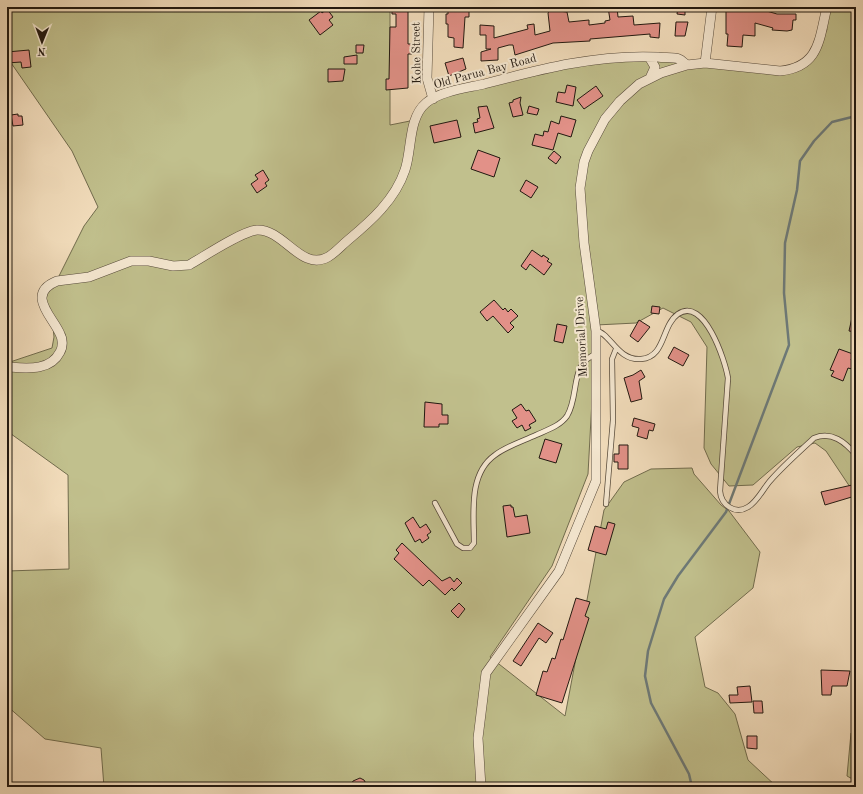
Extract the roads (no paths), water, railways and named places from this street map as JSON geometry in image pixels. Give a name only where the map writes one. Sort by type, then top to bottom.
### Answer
[{"type":"street","name":"Kohe Street","points":[[429,7],[427,78],[433,99]]},
{"type":"street","points":[[705,63],[712,7]]},
{"type":"street","name":"Memorial Drive","points":[[480,787],[478,738],[486,673],[558,571],[596,482],[596,331],[583,229],[580,188],[584,162],[593,140],[605,118],[629,92],[650,78],[673,68],[705,63],[774,71],[798,67],[804,64],[816,51],[827,7]]},
{"type":"street","name":"Old Parua Bay Road","points":[[7,367],[35,368],[46,365],[57,357],[61,351],[62,338],[60,332],[46,312],[42,302],[44,291],[52,283],[57,281],[89,277],[131,260],[149,261],[182,267],[189,265],[239,236],[257,230],[275,234],[304,256],[311,259],[318,260],[330,256],[369,222],[395,191],[408,159],[414,128],[419,112],[426,102],[468,88],[572,62],[649,57],[679,59],[687,65]]},
{"type":"street","points":[[649,57],[655,67],[650,78]]},
{"type":"lane","points":[[596,331],[602,333],[616,349],[632,358],[646,358],[657,351],[670,324],[679,314],[686,311],[694,312],[704,321],[720,352],[726,367],[728,378],[720,491],[723,502],[730,508],[738,510],[750,506],[771,480],[799,452],[819,437],[828,436],[839,439],[856,455]]},
{"type":"lane","points":[[606,504],[613,420],[612,359],[616,349]]},
{"type":"lane","points":[[435,504],[457,544],[465,549],[472,547],[474,495],[483,468],[491,458],[501,451],[552,428],[563,420],[571,407],[582,362],[585,358],[597,354]]},
{"type":"waterway","points":[[692,787],[689,774],[651,703],[645,676],[648,651],[664,599],[678,576],[726,512],[789,345],[784,293],[785,243],[797,190],[800,161],[814,141],[832,122],[856,116]]}]
